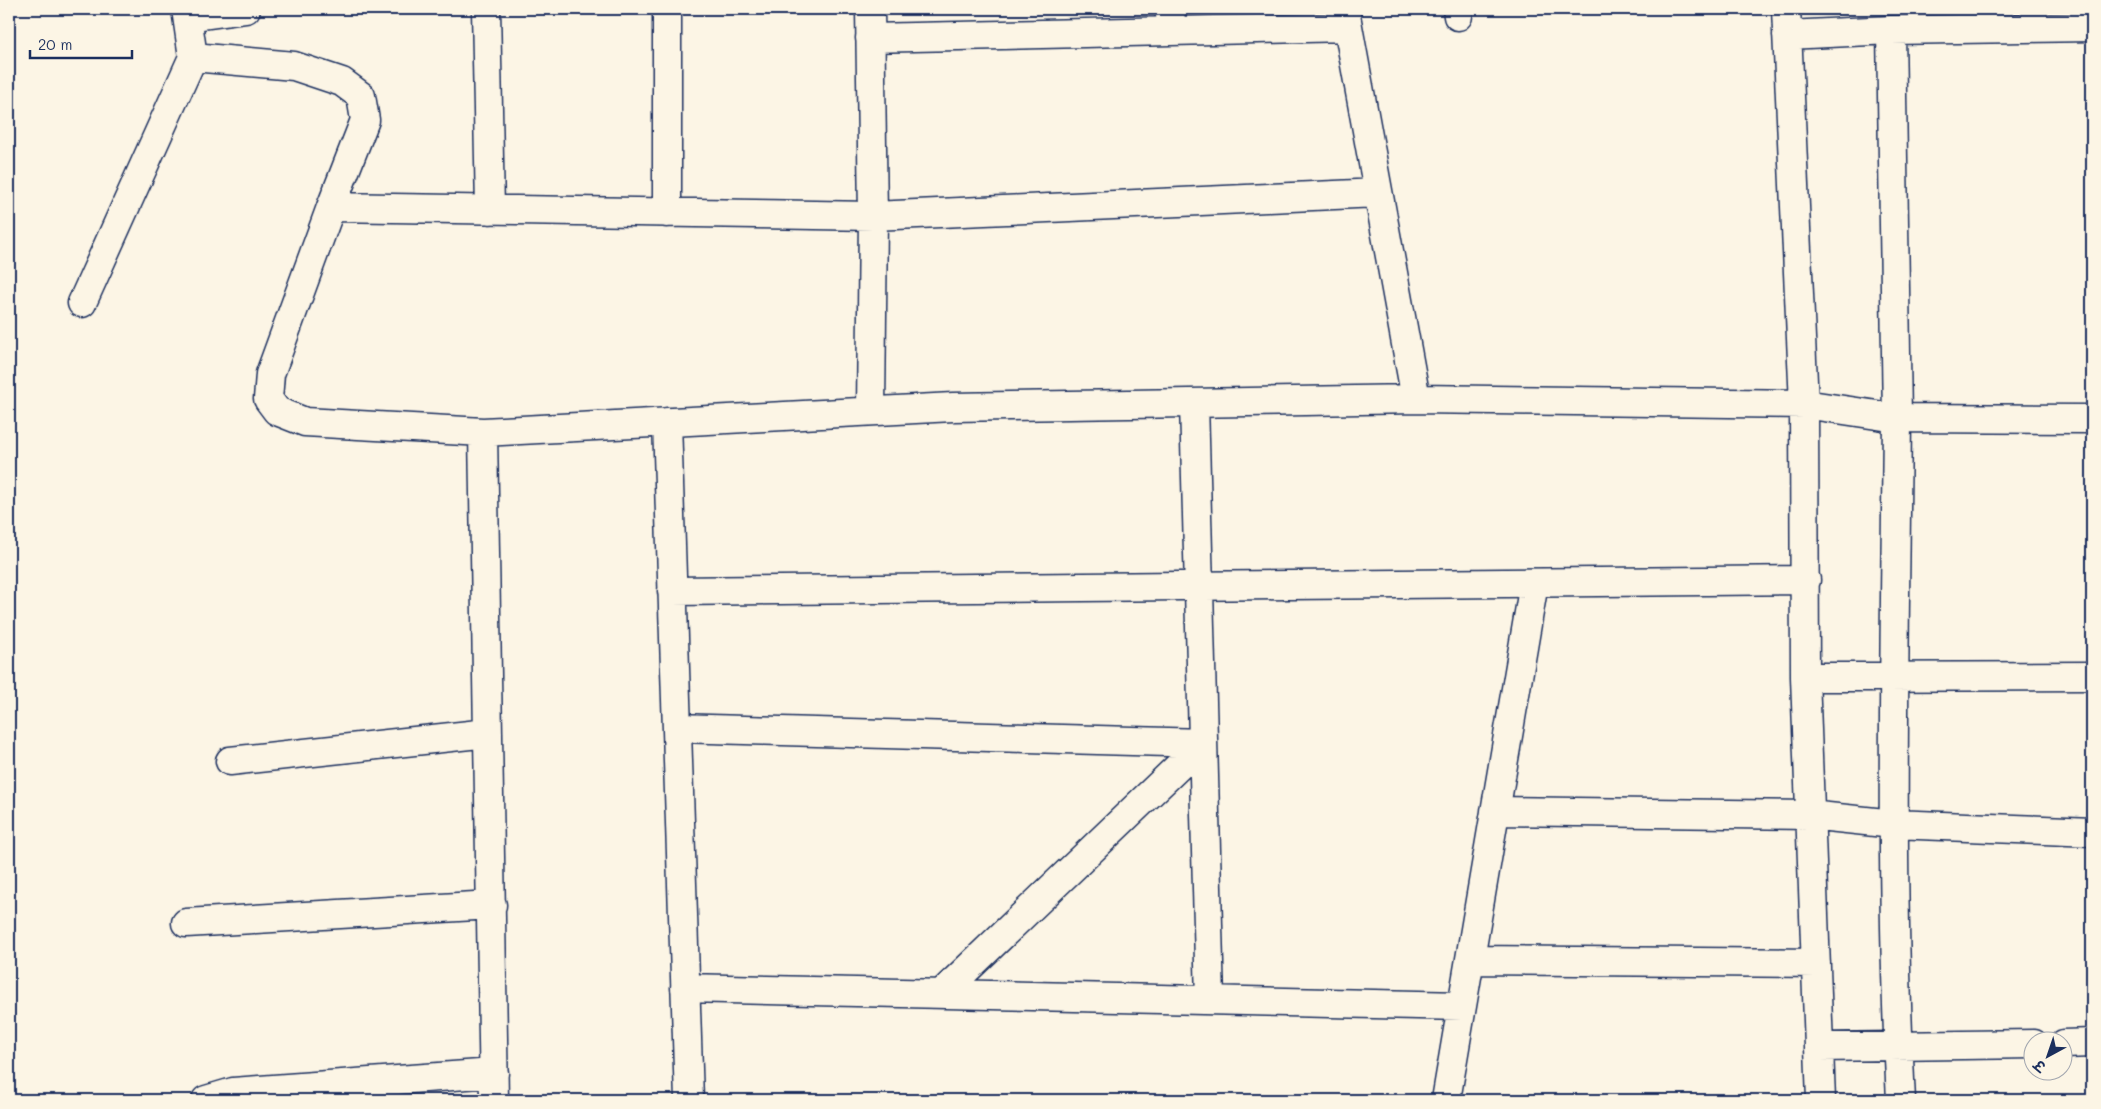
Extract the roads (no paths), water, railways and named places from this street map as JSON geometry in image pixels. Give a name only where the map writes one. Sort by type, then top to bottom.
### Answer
[{"type":"street","points":[[82,303],[193,57],[187,13],[246,9]]},
{"type":"street","points":[[486,9],[490,210]]},
{"type":"street","points":[[667,9],[667,213]]},
{"type":"street","points":[[870,9],[873,216],[872,411]]},
{"type":"street","points":[[870,38],[1171,20],[1347,18],[1416,399]]},
{"type":"street","points":[[1821,1100],[1804,676],[1806,580],[1804,404],[1786,22],[1891,30],[2092,27]]},
{"type":"street","points":[[1891,30],[1897,418],[1894,824],[1898,1046],[1901,1100]]},
{"type":"street","points":[[193,57],[294,66],[342,82],[361,96],[366,120],[331,208],[270,374],[268,399],[277,411],[305,422],[483,432],[953,407],[1416,399],[1804,404],[1897,418],[2092,420]]},
{"type":"street","points":[[331,208],[873,216],[1378,193]]},
{"type":"street","points":[[1194,403],[1210,1000]]},
{"type":"street","points":[[667,422],[689,1100]]},
{"type":"street","points":[[483,432],[494,1100]]},
{"type":"street","points":[[672,590],[1806,580]]},
{"type":"street","points":[[1446,1100],[1534,583]]},
{"type":"street","points":[[1804,676],[2092,676]]},
{"type":"street","points":[[677,728],[1204,743]]},
{"type":"street","points":[[230,761],[488,732]]},
{"type":"street","points":[[942,994],[1204,743]]},
{"type":"street","points":[[1495,811],[1809,815],[1894,824],[2092,832]]},
{"type":"street","points":[[186,924],[492,905]]},
{"type":"street","points":[[1470,960],[1816,963]]},
{"type":"street","points":[[685,988],[1462,1006]]},
{"type":"street","points":[[2074,1044],[2092,1043]]},
{"type":"street","points":[[1820,1048],[2024,1044]]},
{"type":"street","points":[[206,1100],[233,1092],[494,1073]]}]
